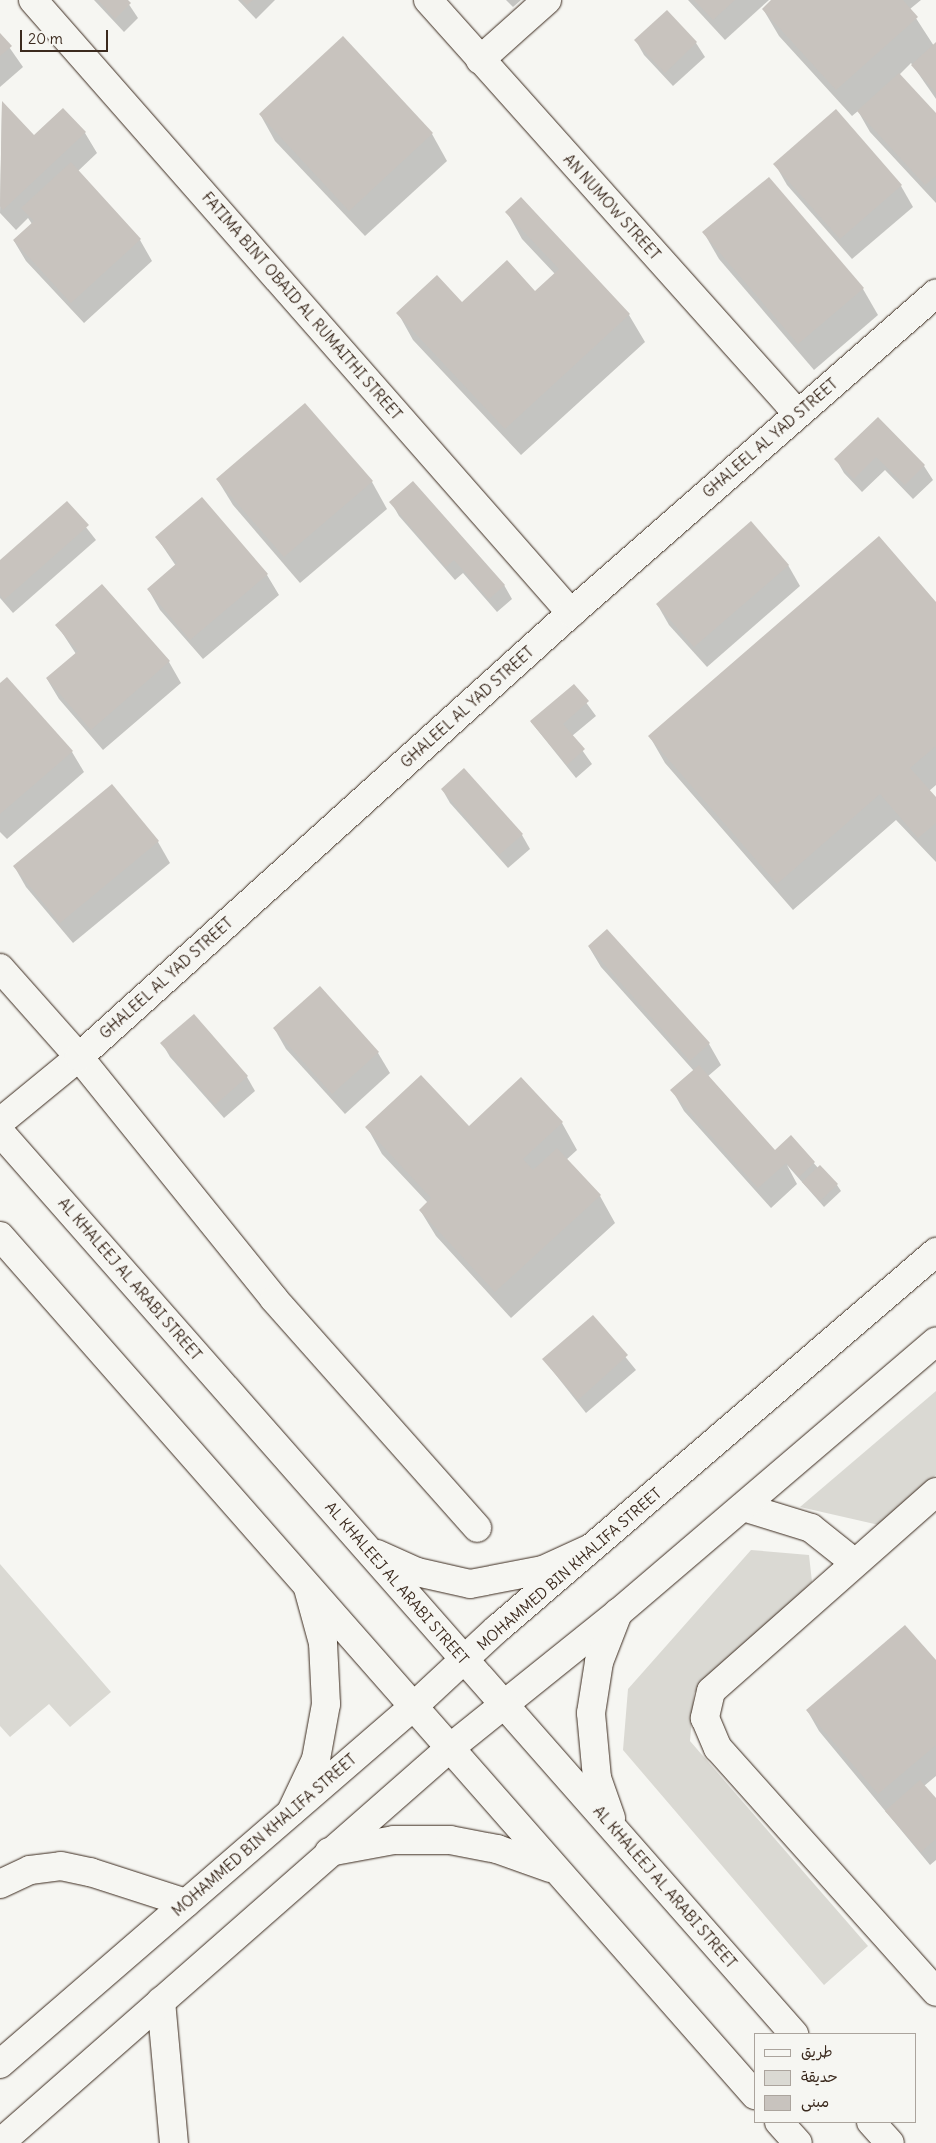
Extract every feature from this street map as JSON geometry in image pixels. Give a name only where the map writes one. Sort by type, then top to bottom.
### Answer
[{"type":"main road","name":"FATIMA BINT OBAID AL RUMAITHI STREET","points":[[34,0],[571,613]]},
{"type":"main road","name":"AN NUMOW STREET","points":[[428,0],[797,413]]},
{"type":"main road","points":[[480,60],[547,0]]},
{"type":"main road","name":"GHALEEL AL YAD STREET","points":[[0,1122],[79,1057],[571,613],[797,413],[936,294]]},
{"type":"main road","points":[[0,968],[79,1057],[274,1298],[477,1528]]},
{"type":"main road","name":"AL KHALEEJ AL ARABI STREET","points":[[0,1132],[793,2033]]},
{"type":"main road","points":[[0,1236],[308,1584],[553,1869],[754,2094]]},
{"type":"main road","name":"MOHAMMED BIN KHALIFA STREET","points":[[0,2064],[414,1706],[589,1550],[936,1252]]},
{"type":"main road","points":[[0,2143],[329,1852],[450,1748],[618,1613],[936,1341]]},
{"type":"main road","points":[[936,1492],[711,1690],[705,1718],[718,1748],[936,1992]]},
{"type":"main road","points":[[743,1507],[812,1528],[855,1563]]},
{"type":"main road","points":[[368,1550],[418,1572],[470,1584],[535,1572],[589,1550]]},
{"type":"main road","points":[[292,1812],[316,1759],[326,1704],[323,1643],[308,1584]]},
{"type":"main road","points":[[618,1613],[599,1662],[591,1713],[597,1778],[621,1837]]},
{"type":"main road","points":[[329,1852],[394,1840],[450,1840],[497,1849],[553,1869]]},
{"type":"main road","points":[[0,1884],[30,1870],[61,1866],[90,1872],[186,1903]]},
{"type":"main road","points":[[162,2001],[174,2143]]},
{"type":"main road","points":[[780,2123],[798,2143]]},
{"type":"main road","points":[[872,2123],[890,2143]]},
{"type":"green space","points":[[936,1391],[936,1475],[879,1525],[800,1507]]},
{"type":"green space","points":[[751,1550],[809,1555],[812,1582],[694,1693],[690,1741],[868,1946],[824,1985],[623,1750],[628,1689]]},
{"type":"green space","points":[[0,1564],[111,1692],[70,1727],[49,1704],[10,1737],[0,1726]]},
{"type":"building","points":[[98,0],[128,0],[131,3],[115,19]]},
{"type":"building","points":[[242,0],[253,0],[247,5]]},
{"type":"building","points":[[694,0],[735,0],[713,20]]},
{"type":"building","points":[[771,0],[903,0],[918,17],[836,90],[762,9]]},
{"type":"building","points":[[667,10],[697,42],[665,73],[634,40]]},
{"type":"building","points":[[0,33],[12,46],[0,56]]},
{"type":"building","points":[[343,36],[433,133],[349,211],[259,114]]},
{"type":"building","points":[[936,42],[936,93],[911,65]]},
{"type":"building","points":[[899,73],[936,113],[936,176],[925,185],[857,111]]},
{"type":"building","points":[[2,101],[34,135],[63,108],[86,132],[3,210],[0,206]]},
{"type":"building","points":[[836,109],[902,185],[840,239],[773,164]]},
{"type":"building","points":[[71,162],[141,239],[71,303],[13,240],[34,221],[21,208]]},
{"type":"building","points":[[769,177],[864,288],[798,344],[702,232]]},
{"type":"building","points":[[521,197],[630,314],[505,429],[396,313],[437,275],[462,302],[507,260],[535,291],[559,269],[505,212]]},
{"type":"building","points":[[305,403],[373,481],[284,557],[216,479]]},
{"type":"building","points":[[878,417],[925,465],[905,485],[876,457],[854,479],[834,459]]},
{"type":"building","points":[[413,481],[505,585],[489,599],[454,560],[446,567],[389,502]]},
{"type":"building","points":[[202,497],[268,574],[190,640],[147,589],[177,563],[155,537]]},
{"type":"building","points":[[67,501],[89,525],[4,600],[0,595],[0,560]]},
{"type":"building","points":[[751,521],[789,565],[694,647],[656,604]]},
{"type":"building","points":[[879,536],[936,602],[936,746],[910,768],[936,797],[936,823],[918,838],[880,794],[777,884],[648,736]]},
{"type":"building","points":[[102,584],[170,661],[91,730],[46,678],[78,651],[55,625]]},
{"type":"building","points":[[7,677],[73,751],[0,814],[0,683]]},
{"type":"building","points":[[574,684],[589,701],[563,724],[585,749],[567,765],[530,721]]},
{"type":"building","points":[[464,768],[523,834],[499,855],[441,789]]},
{"type":"building","points":[[112,784],[159,841],[60,923],[13,866]]},
{"type":"building","points":[[607,929],[710,1043],[690,1061],[588,946]]},
{"type":"building","points":[[320,986],[379,1052],[332,1094],[273,1028]]},
{"type":"building","points":[[194,1014],[248,1076],[215,1105],[160,1043]]},
{"type":"building","points":[[699,1065],[775,1150],[791,1135],[815,1162],[799,1177],[786,1163],[758,1188],[670,1090]]},
{"type":"building","points":[[421,1075],[469,1126],[521,1077],[563,1122],[523,1159],[533,1170],[557,1148],[601,1195],[495,1292],[419,1210],[431,1198],[365,1127]]},
{"type":"building","points":[[820,1165],[838,1184],[820,1201],[802,1182]]},
{"type":"building","points":[[593,1315],[628,1355],[578,1400],[542,1359]]},
{"type":"building","points":[[905,1625],[936,1660],[936,1745],[878,1794],[806,1710]]},
{"type":"building","points":[[920,1780],[936,1798],[936,1839],[921,1852],[885,1811]]}]
